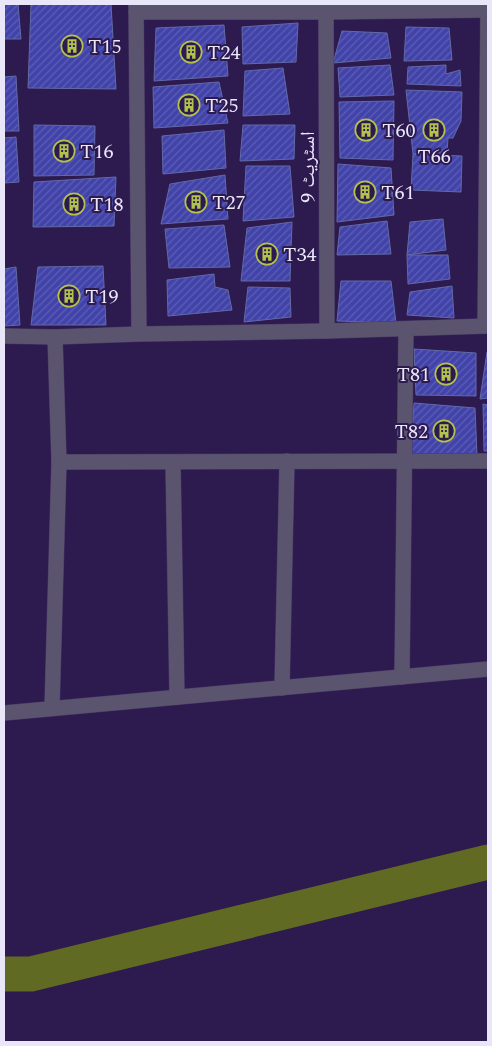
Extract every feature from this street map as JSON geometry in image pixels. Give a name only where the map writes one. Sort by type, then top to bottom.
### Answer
[{"type":"street","points":[[4,336],[55,337],[487,326],[488,4]]},
{"type":"street","points":[[139,334],[136,8],[488,10]]},
{"type":"street","name":"اسٹریٹ 9","points":[[326,8],[327,331]]},
{"type":"street","points":[[402,677],[406,329]]},
{"type":"street","points":[[52,708],[59,462],[55,337]]},
{"type":"street","points":[[282,688],[287,461]]},
{"type":"street","points":[[59,462],[488,461]]},
{"type":"street","points":[[173,462],[177,697]]},
{"type":"street","points":[[4,713],[488,669]]},
{"type":"building","points":[[4,4],[18,4],[21,39],[4,39]]},
{"type":"building","name":"T15","points":[[31,4],[111,4],[116,89],[28,88]]},
{"type":"building","points":[[298,23],[296,62],[243,64],[242,27]]},
{"type":"building","name":"T24","points":[[224,25],[228,76],[154,81],[156,28]]},
{"type":"building","points":[[406,27],[449,28],[452,60],[404,61]]},
{"type":"building","points":[[342,31],[387,33],[391,58],[333,63]]},
{"type":"building","points":[[390,65],[394,95],[340,97],[338,68]]},
{"type":"building","points":[[446,65],[446,74],[460,70],[461,86],[407,84],[408,67]]},
{"type":"building","points":[[283,68],[290,114],[243,116],[245,71]]},
{"type":"building","points":[[16,76],[19,131],[4,131],[4,77]]},
{"type":"building","name":"T25","points":[[219,82],[228,123],[154,128],[153,87]]},
{"type":"building","name":"T66","points":[[406,90],[462,92],[461,121],[453,138],[448,138],[447,153],[413,154]]},
{"type":"building","name":"T60","points":[[394,101],[393,160],[340,158],[339,102]]},
{"type":"building","name":"T16","points":[[34,125],[95,126],[94,175],[34,176]]},
{"type":"building","points":[[243,125],[295,125],[294,159],[240,161]]},
{"type":"building","points":[[224,130],[226,168],[163,174],[162,136]]},
{"type":"building","points":[[16,137],[19,182],[4,183],[4,138]]},
{"type":"building","points":[[413,154],[462,156],[461,192],[411,190]]},
{"type":"building","name":"T61","points":[[338,164],[391,168],[394,215],[337,222]]},
{"type":"building","points":[[246,166],[290,166],[294,217],[243,221]]},
{"type":"building","name":"T27","points":[[225,175],[228,219],[161,224],[170,184]]},
{"type":"building","name":"T18","points":[[116,177],[114,226],[33,227],[34,182]]},
{"type":"building","points":[[443,219],[446,250],[407,255],[410,222]]},
{"type":"building","points":[[387,221],[391,254],[337,255],[340,227]]},
{"type":"building","name":"T34","points":[[292,222],[290,281],[241,281],[247,228]]},
{"type":"building","points":[[224,225],[230,267],[169,268],[165,229]]},
{"type":"building","points":[[407,255],[448,255],[450,279],[408,284]]},
{"type":"building","name":"T19","points":[[103,266],[106,325],[31,325],[38,267]]},
{"type":"building","points":[[16,267],[20,325],[4,326],[4,269]]},
{"type":"building","points":[[214,274],[215,287],[228,290],[232,310],[168,316],[167,280]]},
{"type":"building","points":[[341,281],[391,281],[396,323],[337,321]]},
{"type":"building","points":[[452,286],[454,318],[407,315],[410,292]]},
{"type":"building","points":[[248,287],[290,288],[291,317],[244,322]]},
{"type":"building","name":"T81","points":[[414,349],[476,353],[476,396],[416,395]]},
{"type":"building","points":[[487,352],[488,398],[480,399]]},
{"type":"building","name":"T82","points":[[414,403],[475,408],[477,455],[411,454]]},
{"type":"building","points":[[483,404],[488,405],[488,451],[484,451]]},
{"type":"waterway","points":[[4,974],[31,974],[488,862]]},
{"type":"place","name":"T15","points":[[72,46]]},
{"type":"place","name":"T24","points":[[191,52]]},
{"type":"place","name":"T25","points":[[189,105]]},
{"type":"place","name":"T60","points":[[366,130]]},
{"type":"place","name":"T66","points":[[434,130]]},
{"type":"place","name":"T16","points":[[64,151]]},
{"type":"place","name":"T61","points":[[365,192]]},
{"type":"place","name":"T27","points":[[196,202]]},
{"type":"place","name":"T18","points":[[74,204]]},
{"type":"place","name":"T34","points":[[267,254]]},
{"type":"place","name":"T19","points":[[69,296]]},
{"type":"place","name":"T81","points":[[446,374]]},
{"type":"place","name":"T82","points":[[444,431]]}]
